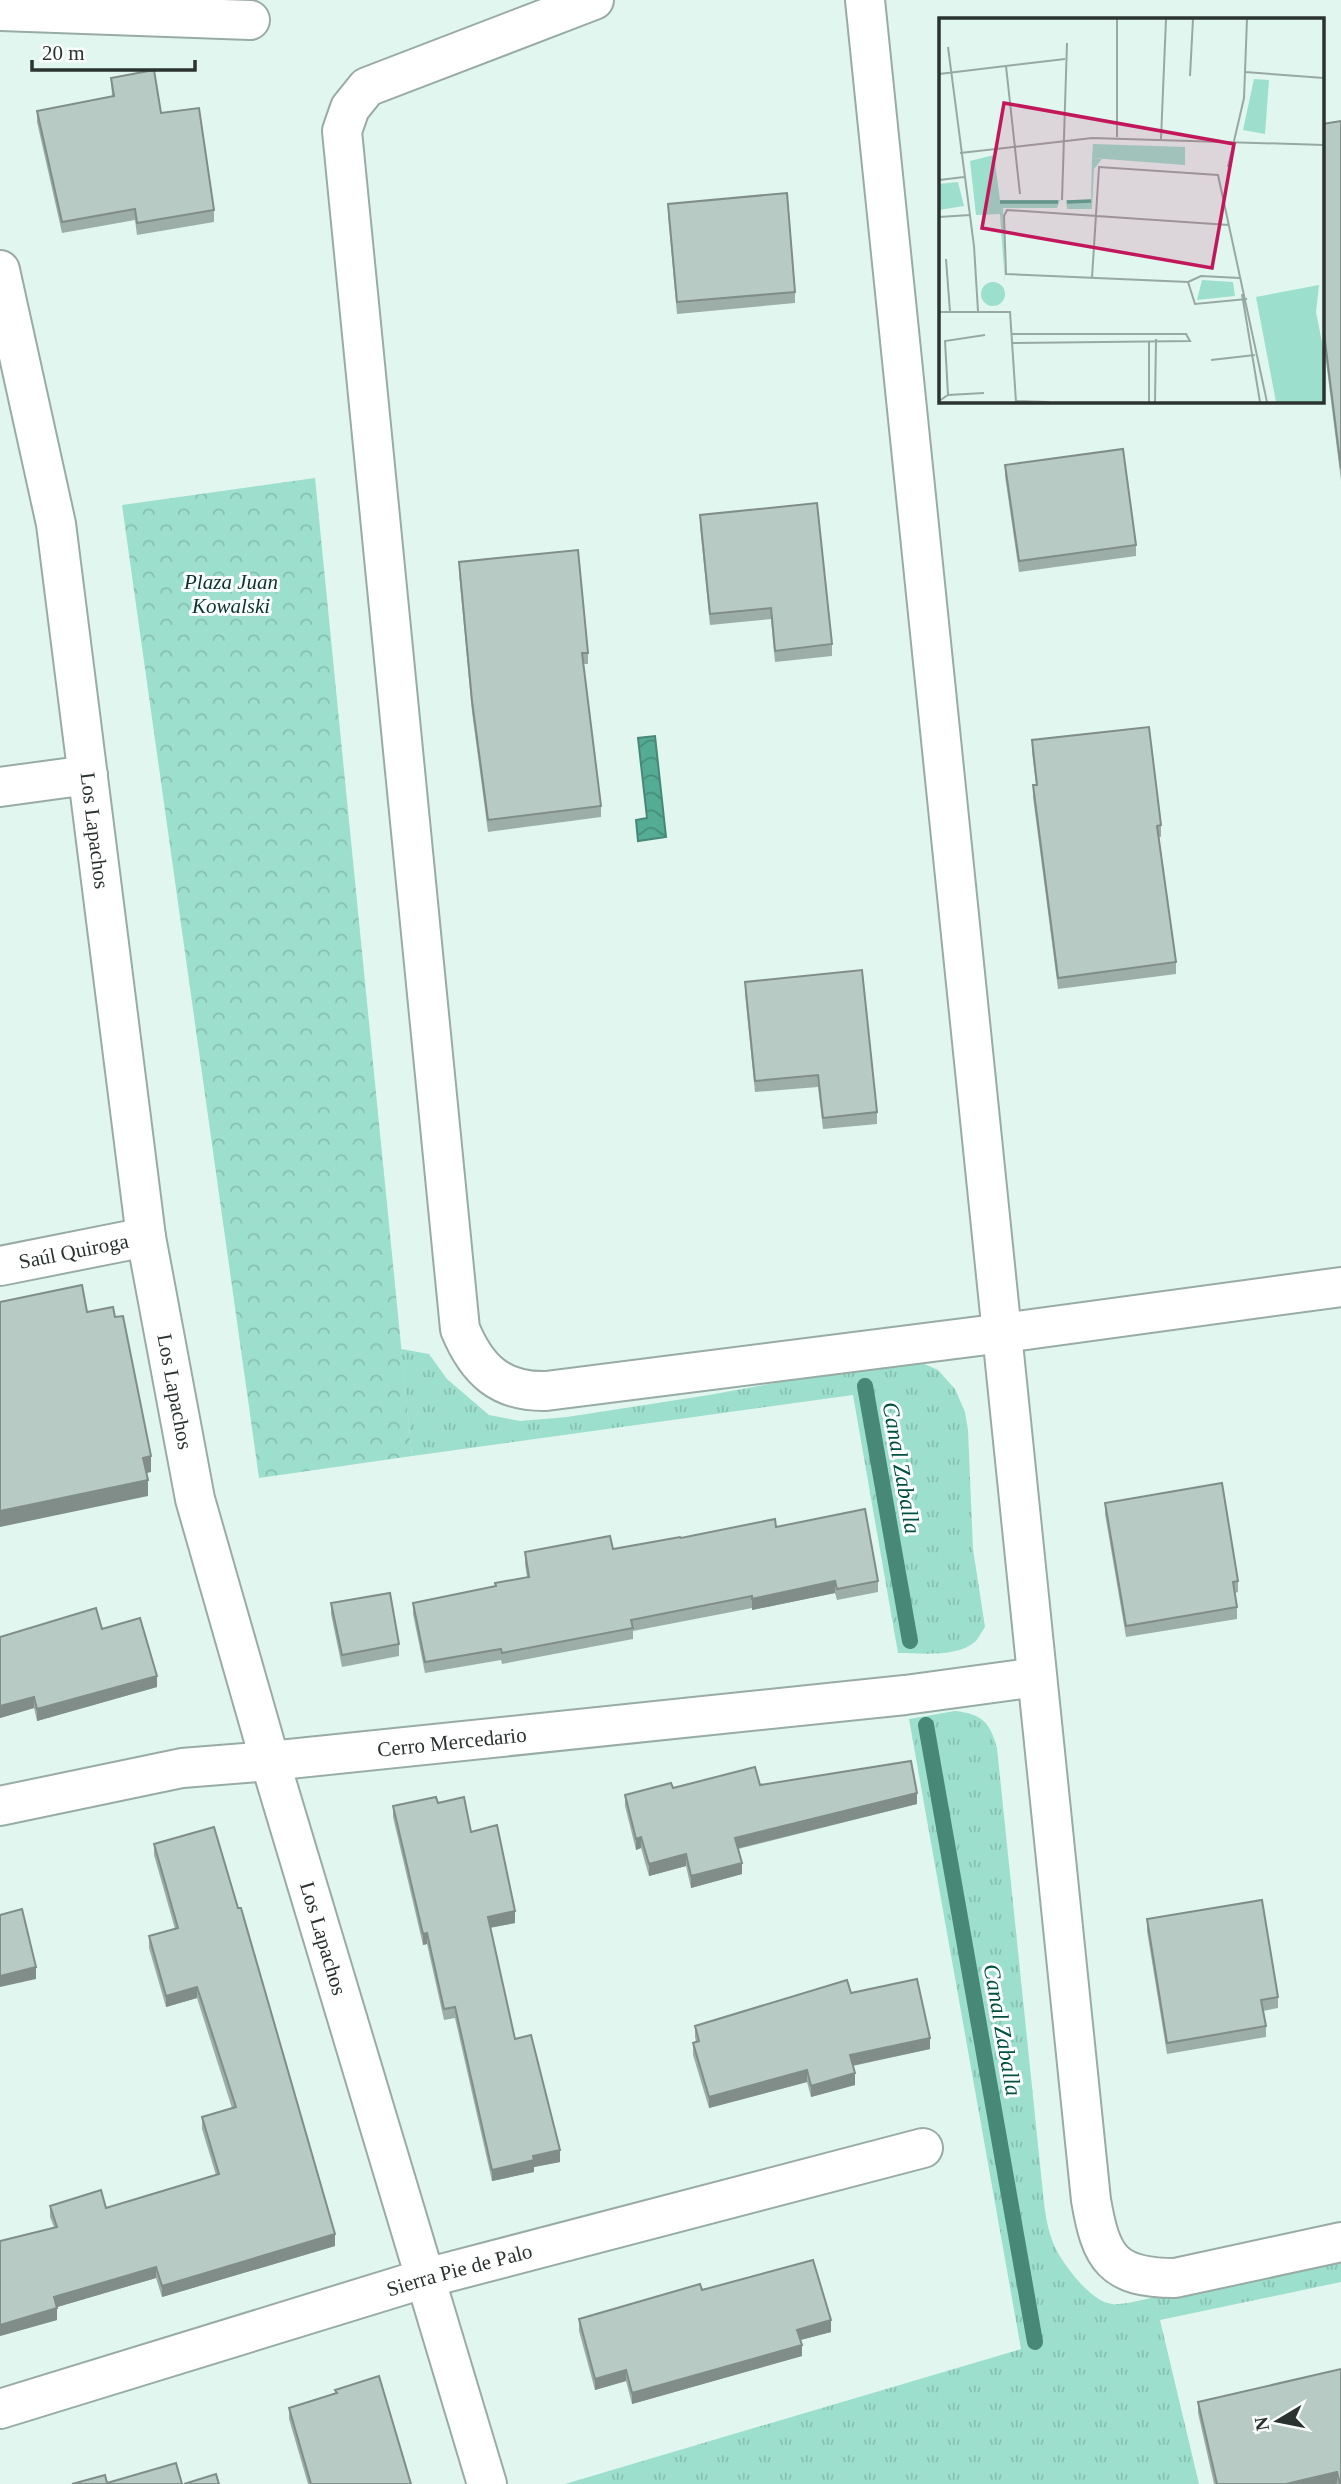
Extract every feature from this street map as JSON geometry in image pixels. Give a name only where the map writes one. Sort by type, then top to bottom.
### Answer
[{"type":"street","points":[[594,0],[367,87],[350,108],[342,131],[460,1329],[470,1352],[504,1385],[527,1391],[546,1391],[1341,1287]]},
{"type":"street","points":[[865,0],[1091,2200],[1096,2226],[1104,2250],[1123,2271],[1148,2278],[1175,2278],[1341,2242]]},
{"type":"street","points":[[0,11],[250,20]]},
{"type":"street","name":"Los Lapachos","points":[[0,270],[56,524],[146,1237],[195,1499],[270,1761],[487,2484]]},
{"type":"street","points":[[0,787],[88,775]]},
{"type":"street","name":"Saúl Quiroga","points":[[0,1266],[146,1237]]},
{"type":"street","name":"Cerro Mercedario","points":[[0,1806],[182,1768],[905,1695],[1037,1677]]},
{"type":"street","name":"Sierra Pie de Palo","points":[[0,2409],[426,2278],[923,2148]]},
{"type":"green space","name":"Plaza Juan Kowalski","points":[[315,478],[412,1456],[259,1478],[122,505]]},
{"type":"green space","points":[[401,1349],[429,1354],[447,1379],[489,1415],[520,1421],[567,1417],[709,1395],[834,1372],[922,1363],[938,1370],[955,1389],[965,1412],[973,1549],[985,1627],[976,1641],[959,1650],[898,1653],[853,1395],[412,1456]]},
{"type":"green space","points":[[955,1711],[972,1714],[983,1721],[988,1726],[997,1748],[1045,2209],[1052,2239],[1067,2266],[1088,2291],[1104,2302],[1114,2304],[1341,2257],[1341,2282],[1160,2320],[1199,2484],[565,2484],[1021,2349],[909,1719]]},
{"type":"water","points":[[655,736],[666,837],[638,841],[636,820],[647,818],[638,738]]},
{"type":"building","points":[[154,70],[161,113],[199,108],[214,210],[137,223],[135,209],[62,222],[37,111],[114,96],[111,78]]},
{"type":"building","points":[[1341,121],[1341,469],[1324,333],[1324,124]]},
{"type":"building","points":[[787,193],[795,292],[677,302],[668,204]]},
{"type":"building","points":[[1123,449],[1136,545],[1019,561],[1005,465]]},
{"type":"building","points":[[817,503],[832,644],[775,651],[771,608],[710,614],[700,515]]},
{"type":"building","points":[[578,550],[588,653],[582,653],[601,806],[488,820],[472,701],[459,562]]},
{"type":"building","points":[[1149,727],[1161,825],[1157,826],[1176,962],[1058,978],[1033,785],[1037,785],[1032,740]]},
{"type":"building","points":[[862,970],[877,1112],[823,1118],[818,1075],[755,1081],[745,982]]},
{"type":"building","points":[[82,1285],[87,1312],[113,1307],[115,1317],[123,1316],[151,1456],[143,1458],[148,1480],[0,1511],[0,1302]]},
{"type":"building","points":[[1222,1483],[1238,1581],[1233,1582],[1237,1607],[1126,1626],[1105,1503]]},
{"type":"building","points":[[865,1509],[878,1581],[837,1589],[835,1581],[631,1620],[633,1628],[502,1653],[501,1649],[425,1662],[413,1603],[529,1577],[525,1552],[610,1536],[613,1549],[775,1519],[776,1527]]},
{"type":"building","points":[[390,1593],[399,1644],[342,1655],[331,1603]]},
{"type":"building","points":[[96,1608],[102,1629],[140,1618],[157,1676],[37,1709],[34,1697],[0,1706],[0,1637]]},
{"type":"building","points":[[911,1761],[917,1793],[735,1838],[742,1863],[691,1876],[686,1854],[649,1864],[641,1837],[636,1839],[625,1795],[671,1783],[673,1788],[755,1767],[760,1785]]},
{"type":"building","points":[[436,1797],[438,1803],[464,1797],[471,1832],[497,1825],[515,1911],[488,1917],[515,2039],[531,2035],[560,2150],[533,2156],[534,2160],[492,2170],[455,2007],[444,2009],[393,1806]]},
{"type":"building","points":[[214,1827],[238,1908],[241,1908],[335,2234],[162,2286],[156,2267],[54,2297],[57,2308],[0,2325],[0,2241],[57,2227],[50,2206],[101,2190],[106,2208],[219,2174],[202,2117],[236,2107],[197,1987],[166,1996],[149,1936],[178,1928],[154,1844]]},
{"type":"building","points":[[1262,1900],[1278,1997],[1261,2000],[1266,2026],[1167,2043],[1147,1919]]},
{"type":"building","points":[[22,1909],[36,1967],[0,1976],[0,1915]]},
{"type":"building","points":[[917,1979],[930,2038],[850,2055],[855,2073],[811,2086],[807,2070],[709,2097],[693,2043],[699,2041],[695,2026],[847,1980],[851,1993]]},
{"type":"building","points":[[813,2260],[831,2320],[797,2330],[802,2345],[632,2393],[626,2370],[595,2379],[579,2319],[700,2284],[702,2290]]},
{"type":"building","points":[[1341,2369],[1341,2484],[1337,2472],[1286,2484],[1217,2484],[1198,2402]]},
{"type":"building","points":[[379,2376],[411,2484],[311,2484],[289,2408]]},
{"type":"building","points":[[176,2463],[182,2484],[72,2484],[105,2475],[107,2483]]},
{"type":"building","points":[[216,2474],[219,2484],[184,2484]]},
{"type":"waterway","name":"Canal Zaballa","points":[[865,1386],[910,1641]]},
{"type":"waterway","name":"Canal Zaballa","points":[[926,1725],[1035,2342]]}]
